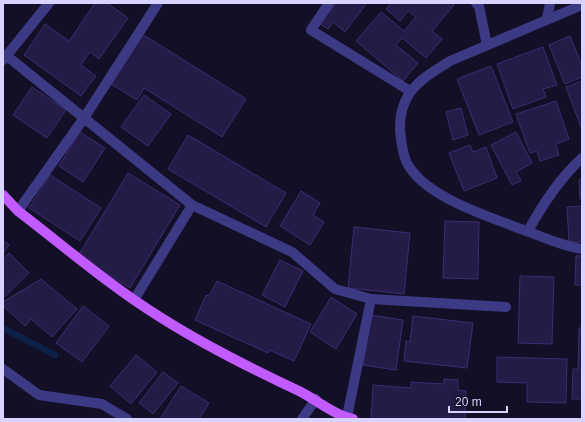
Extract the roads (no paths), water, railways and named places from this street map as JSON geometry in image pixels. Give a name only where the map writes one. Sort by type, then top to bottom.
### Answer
[{"type":"main road","points":[[3,195],[18,211],[134,300],[186,332],[350,418]]},
{"type":"street","points":[[49,3],[5,58],[84,118],[192,205],[292,252],[335,289],[371,299],[506,307]]},
{"type":"street","points":[[18,211],[84,118],[158,3]]},
{"type":"street","points":[[329,3],[311,30],[410,91]]},
{"type":"street","points":[[476,3],[479,6],[487,45]]},
{"type":"street","points":[[547,19],[550,3]]},
{"type":"street","points":[[582,5],[450,60],[420,81],[410,91],[402,111],[401,141],[407,163],[415,174],[443,195],[482,214],[582,249]]},
{"type":"street","points":[[528,231],[542,204],[556,185],[582,158]]},
{"type":"street","points":[[134,300],[192,205]]},
{"type":"street","points":[[350,418],[371,299]]},
{"type":"street","points":[[3,369],[39,395],[102,404],[127,419]]},
{"type":"street","points":[[302,419],[316,399]]},
{"type":"waterway","points":[[3,328],[55,355]]}]
